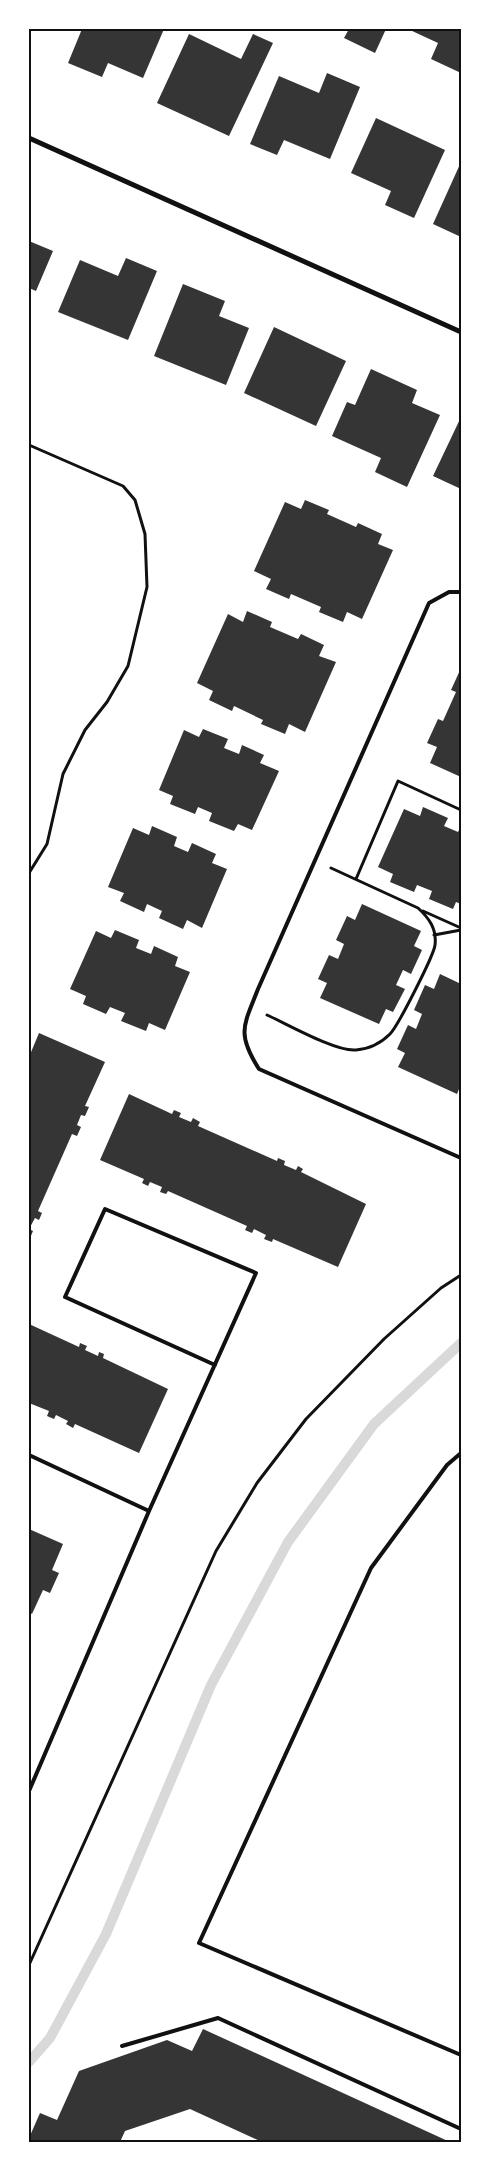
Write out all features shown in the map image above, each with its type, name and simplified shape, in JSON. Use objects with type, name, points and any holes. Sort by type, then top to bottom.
[{"type":"street","points":[[29,138],[461,332]]},
{"type":"lane","points":[[461,592],[449,592],[430,603],[243,1026],[247,1051],[259,1069],[461,1158]]},
{"type":"lane","points":[[29,1791],[149,1511],[215,1365],[256,1273],[105,1209],[65,1298],[215,1365]]},
{"type":"lane","points":[[461,1454],[447,1465],[371,1568],[199,1943],[461,2055]]},
{"type":"lane","points":[[29,1455],[149,1511]]},
{"type":"lane","points":[[122,2046],[218,2018],[461,2129]]},
{"type":"path","points":[[29,445],[123,486],[135,500],[145,534],[147,587],[128,666],[107,702],[85,730],[63,774],[47,844],[29,873]]},
{"type":"path","points":[[356,879],[398,781],[461,810]]},
{"type":"path","points":[[315,860],[461,929]]},
{"type":"path","points":[[251,1008],[339,1048],[355,1050],[375,1046],[391,1034],[408,1004],[435,946],[434,935],[428,917],[418,908]]},
{"type":"path","points":[[434,935],[461,929]]},
{"type":"path","points":[[29,1965],[216,1551],[257,1482],[306,1419],[384,1339],[441,1288],[461,1275]]},
{"type":"building","points":[[82,29],[164,29],[143,78],[108,63],[102,77],[68,63]]},
{"type":"building","points":[[349,29],[386,29],[375,53],[344,38]]},
{"type":"building","points":[[411,29],[461,29],[461,73],[431,59],[438,43]]},
{"type":"building","points":[[189,34],[241,59],[253,34],[273,43],[229,136],[157,103]]},
{"type":"building","points":[[327,73],[360,87],[330,159],[284,140],[277,155],[250,144],[279,76],[319,93]]},
{"type":"building","points":[[376,118],[445,150],[414,218],[385,205],[391,191],[351,173]]},
{"type":"building","points":[[461,162],[461,237],[433,224]]},
{"type":"building","points":[[29,241],[53,251],[36,291],[29,288]]},
{"type":"building","points":[[126,258],[157,271],[128,340],[58,312],[80,260],[118,276]]},
{"type":"building","points":[[183,284],[225,301],[219,316],[249,328],[226,385],[154,356]]},
{"type":"building","points":[[274,327],[346,361],[316,426],[244,393]]},
{"type":"building","points":[[371,369],[417,390],[412,403],[440,415],[407,487],[375,472],[381,458],[332,436],[347,402],[355,405]]},
{"type":"building","points":[[461,417],[461,489],[433,476]]},
{"type":"building","points":[[305,500],[329,510],[327,514],[356,527],[358,523],[382,534],[378,544],[393,550],[362,619],[347,612],[343,622],[319,612],[321,607],[291,594],[289,599],[266,589],[271,579],[254,571],[285,502],[301,509]]},
{"type":"building","points":[[247,611],[272,622],[270,627],[298,639],[301,634],[324,645],[319,656],[336,662],[305,732],[289,724],[285,734],[261,724],[263,720],[234,706],[232,711],[209,700],[213,691],[197,683],[228,614],[243,622]]},
{"type":"building","points":[[461,668],[461,777],[430,763],[437,747],[427,743],[438,719],[443,721],[456,692],[451,690]]},
{"type":"building","points":[[203,729],[228,739],[224,748],[239,754],[242,745],[264,755],[260,763],[279,771],[252,830],[238,824],[234,831],[209,821],[212,813],[198,807],[195,814],[170,804],[173,796],[159,790],[184,730],[199,737]]},
{"type":"building","points":[[423,807],[448,818],[444,826],[458,832],[461,826],[461,904],[456,902],[453,909],[429,899],[432,891],[417,885],[414,892],[390,882],[393,874],[378,867],[404,809],[420,816]]},
{"type":"building","points":[[152,826],[177,837],[174,846],[188,852],[192,843],[216,854],[212,863],[227,869],[202,928],[187,920],[183,929],[159,918],[162,911],[147,904],[144,912],[120,901],[124,893],[108,887],[133,828],[149,835]]},
{"type":"building","points":[[362,904],[421,931],[414,946],[422,950],[411,974],[403,970],[396,985],[405,989],[393,1012],[386,1009],[379,1024],[320,998],[327,983],[318,979],[329,955],[338,959],[344,944],[336,940],[347,916],[355,920]]},
{"type":"building","points":[[115,930],[139,940],[136,948],[151,954],[154,946],[178,957],[175,966],[190,972],[165,1030],[149,1023],[146,1031],[121,1021],[125,1013],[110,1007],[106,1014],[83,1004],[86,996],[70,989],[96,931],[111,938]]},
{"type":"building","points":[[440,974],[461,984],[461,1084],[457,1094],[398,1067],[405,1053],[397,1049],[408,1025],[416,1029],[422,1014],[414,1010],[425,985],[434,989]]},
{"type":"building","points":[[39,1033],[105,1062],[85,1106],[89,1107],[85,1116],[81,1115],[77,1125],[81,1127],[77,1136],[72,1134],[38,1211],[42,1213],[39,1220],[35,1218],[29,1229],[29,1057]]},
{"type":"building","points":[[129,1094],[172,1114],[174,1110],[181,1113],[179,1117],[191,1122],[193,1118],[200,1122],[198,1126],[277,1161],[278,1158],[285,1161],[284,1165],[296,1170],[298,1166],[303,1169],[301,1172],[366,1204],[338,1267],[273,1239],[272,1242],[264,1239],[266,1235],[254,1229],[252,1233],[245,1230],[247,1226],[168,1191],[166,1194],[160,1192],[162,1187],[150,1182],[148,1186],[142,1183],[144,1179],[100,1160]]},
{"type":"building","points":[[29,1229],[33,1231],[30,1238],[29,1237]]},
{"type":"building","points":[[29,1324],[79,1347],[80,1343],[87,1346],[85,1350],[98,1356],[99,1352],[104,1354],[103,1358],[168,1389],[139,1453],[75,1424],[73,1428],[66,1424],[68,1421],[56,1415],[54,1419],[47,1416],[49,1411],[29,1403]]},
{"type":"building","points":[[29,1529],[63,1544],[52,1570],[59,1573],[50,1593],[43,1590],[32,1614],[29,1612]]},
{"type":"building","points":[[203,2029],[450,2142],[262,2142],[190,2109],[125,2131],[120,2142],[29,2142],[40,2113],[57,2120],[79,2071],[167,2040],[192,2051]]},
{"type":"waterway","points":[[29,2062],[50,2038],[106,1934],[211,1685],[288,1542],[374,1424],[461,1343]]}]
